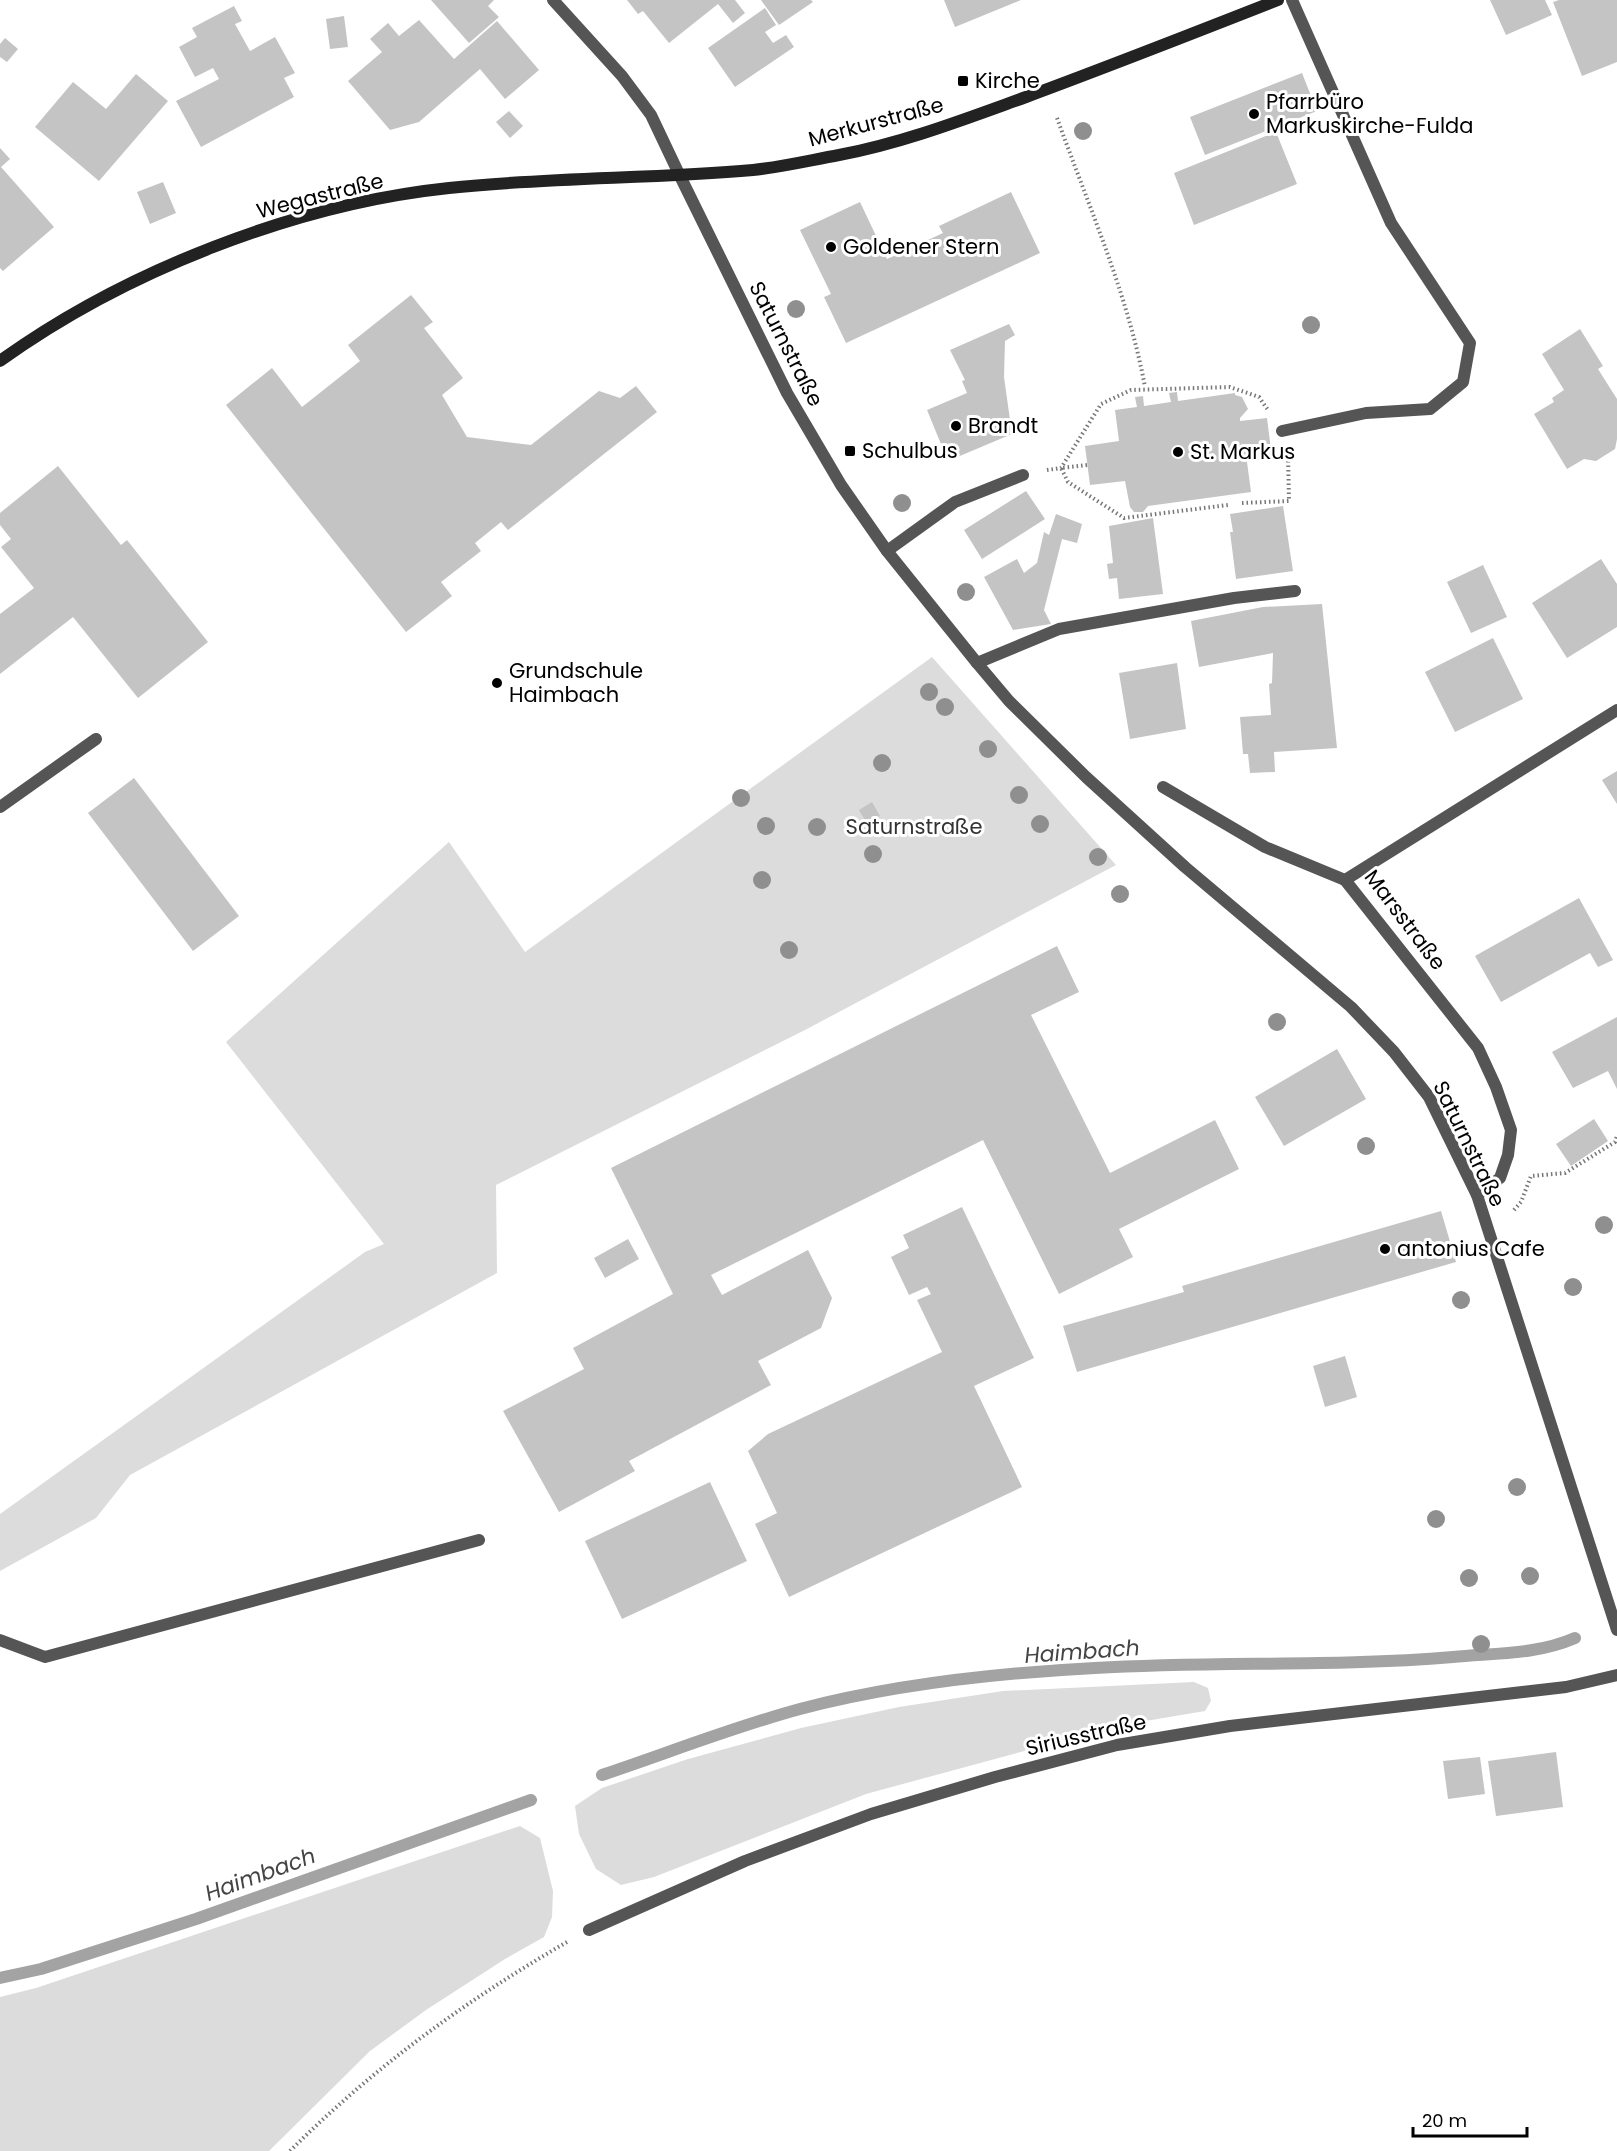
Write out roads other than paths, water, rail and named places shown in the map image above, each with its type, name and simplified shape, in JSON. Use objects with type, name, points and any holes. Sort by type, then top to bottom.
[{"type":"main road","name":"Merkurstraße","points":[[679,174],[772,166],[844,154],[914,135],[1068,81],[1278,0]]},
{"type":"main road","name":"Wegastraße","points":[[0,361],[94,303],[172,265],[237,238],[311,216],[377,200],[448,188],[679,174]]},
{"type":"street","name":"Saturnstraße","points":[[554,0],[622,76],[651,115],[787,393],[841,485],[887,551],[1009,701],[1086,777],[1185,867],[1351,1007],[1394,1052],[1429,1097],[1477,1195],[1617,1630]]},
{"type":"street","points":[[1282,431],[1366,413],[1430,409],[1463,382],[1470,343],[1390,223],[1292,0]]},
{"type":"street","points":[[887,551],[955,502],[1023,475]]},
{"type":"street","points":[[977,663],[1059,628],[1234,598],[1294,591]]},
{"type":"street","name":"Marsstraße","points":[[1477,1195],[1500,1178],[1508,1155],[1511,1130],[1496,1087],[1478,1048],[1345,880],[1617,710]]},
{"type":"street","points":[[0,807],[96,739]]},
{"type":"street","points":[[1163,787],[1265,847],[1345,880]]},
{"type":"street","points":[[0,1640],[45,1657],[479,1540]]},
{"type":"street","name":"Siriusstraße","points":[[589,1930],[745,1861],[871,1815],[994,1777],[1117,1745],[1230,1726],[1566,1687],[1617,1675]]},
{"type":"waterway","name":"Haimbach","points":[[602,1775],[775,1716],[836,1700],[910,1686],[1058,1670],[1408,1660],[1500,1654],[1545,1648],[1575,1638]]},
{"type":"waterway","name":"Haimbach","points":[[0,1978],[41,1969],[196,1919],[531,1800]]},
{"type":"place","name":"Kirche","points":[[963,81]]},
{"type":"place","name":"Pfarrbüro Markuskirche-Fulda","points":[[1254,114]]},
{"type":"place","name":"Goldener Stern","points":[[831,247]]},
{"type":"place","name":"Brandt","points":[[956,426]]},
{"type":"place","name":"Schulbus","points":[[850,451]]},
{"type":"place","name":"St. Markus","points":[[1178,452]]},
{"type":"place","name":"Grundschule Haimbach","points":[[497,683]]},
{"type":"place","name":"antonius Cafe","points":[[1385,1249]]}]
